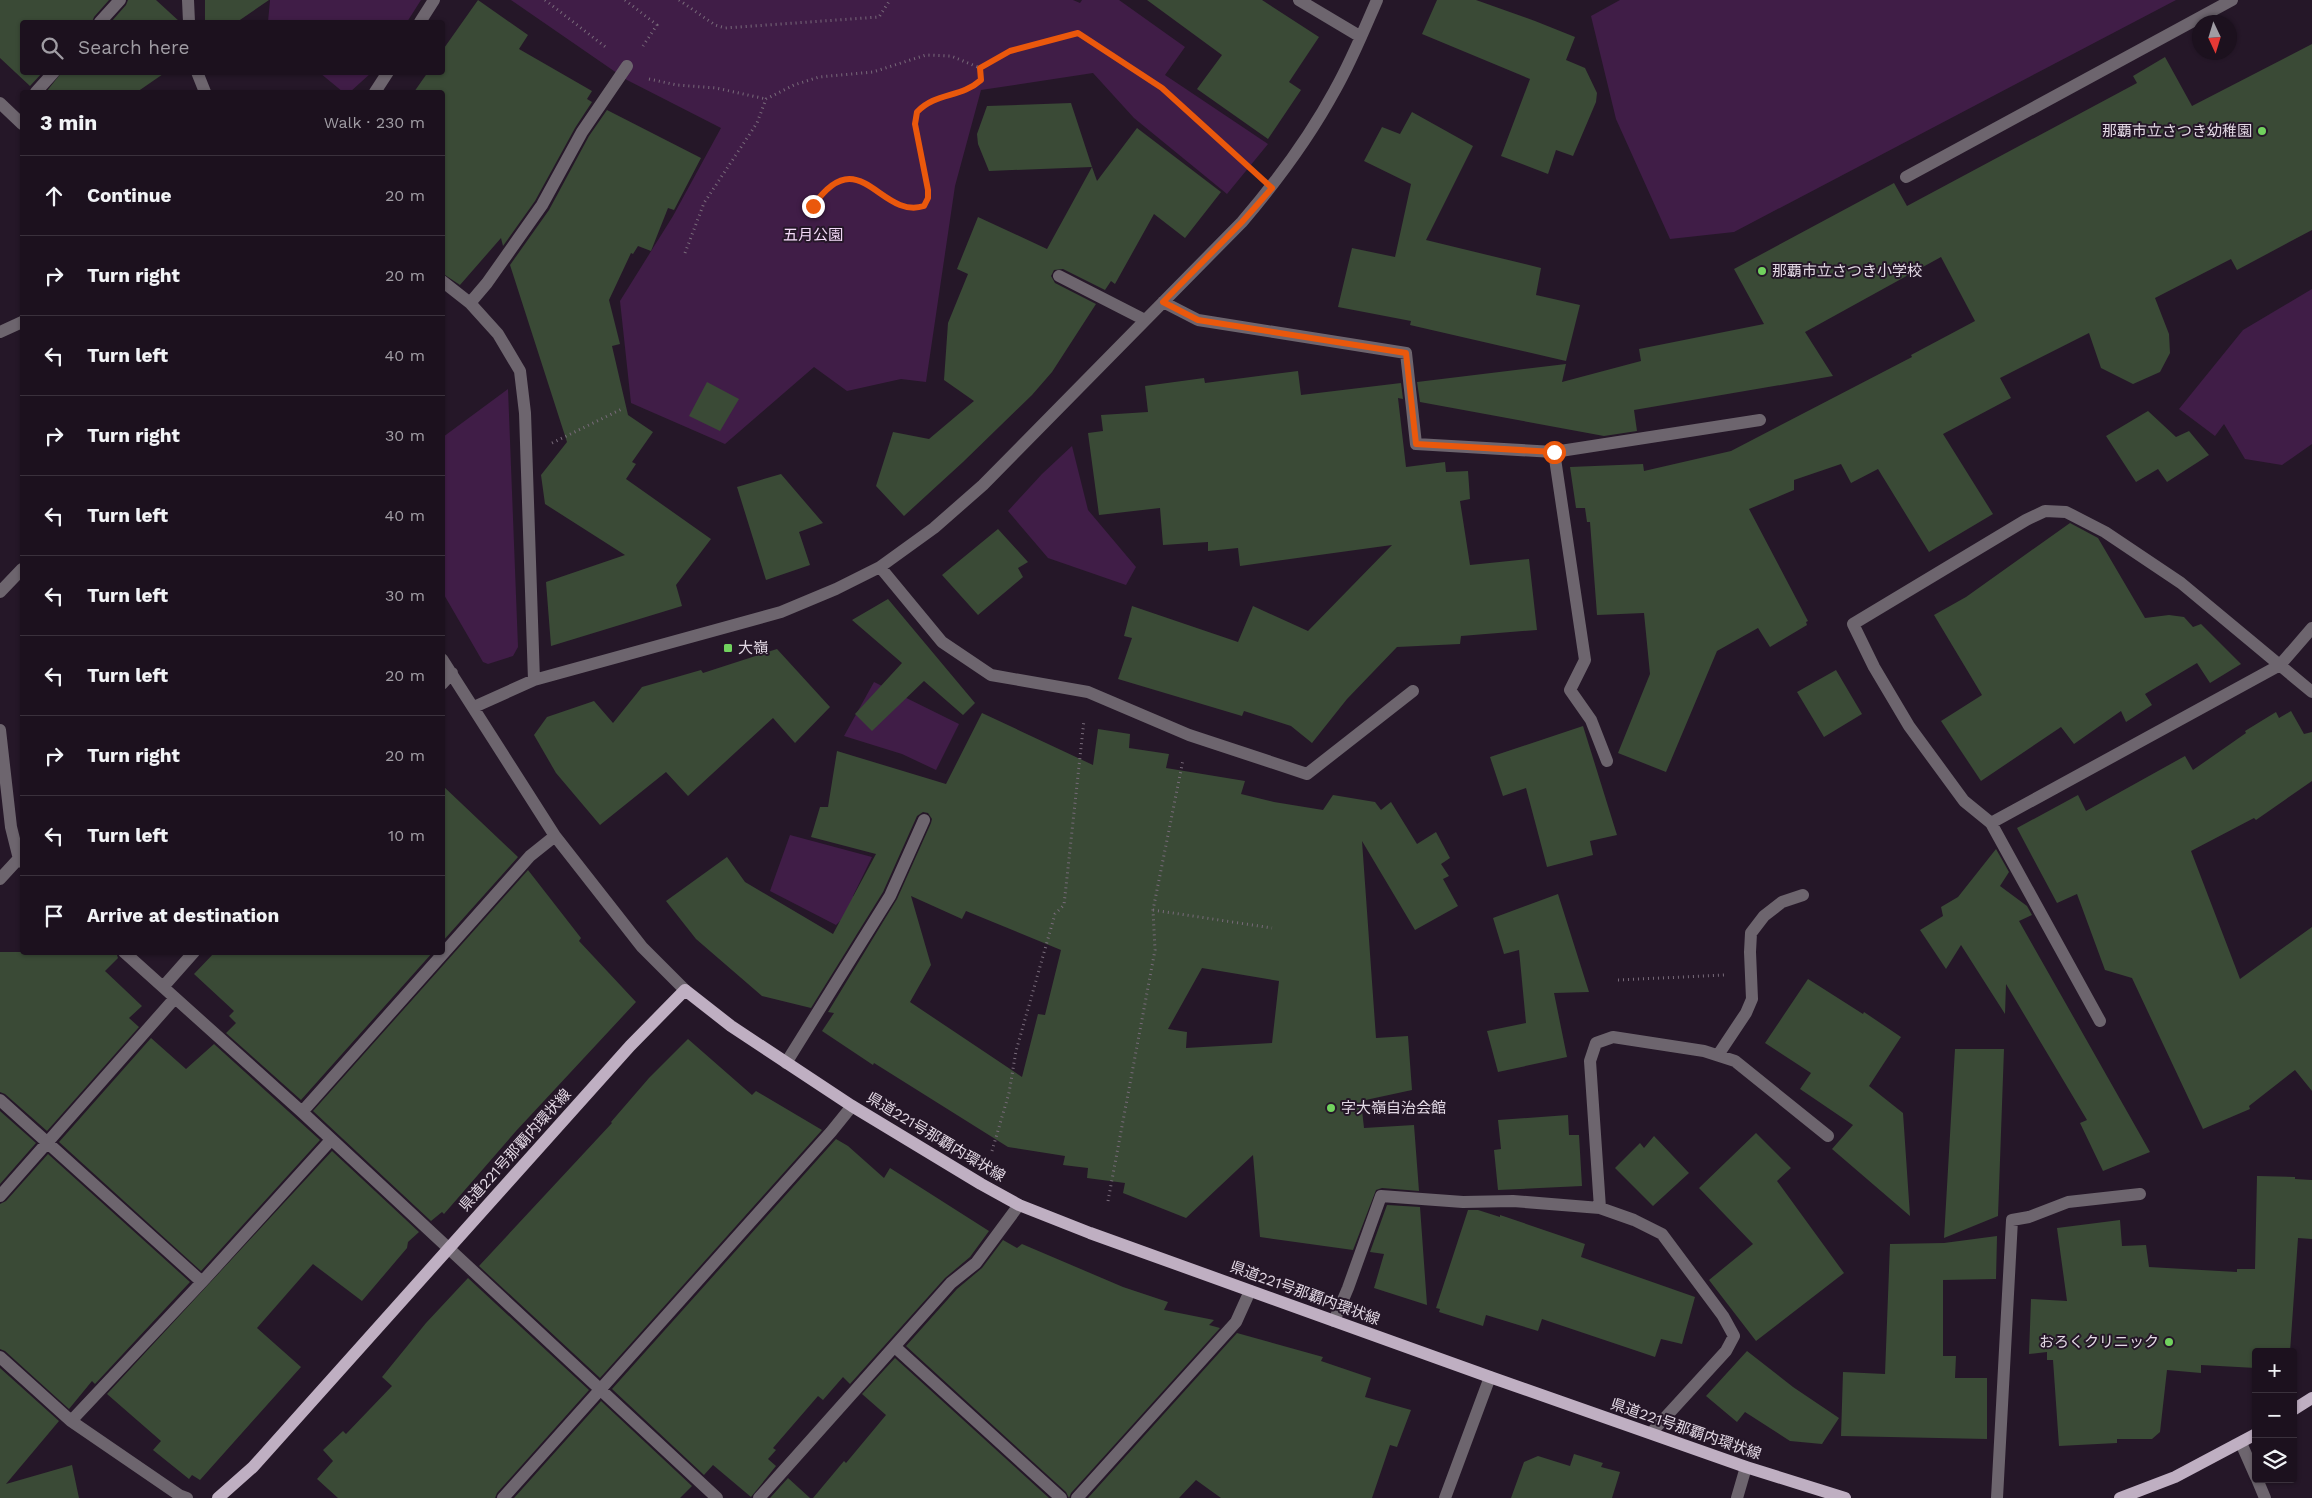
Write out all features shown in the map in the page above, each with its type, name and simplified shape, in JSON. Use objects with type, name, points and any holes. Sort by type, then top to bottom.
[{"type":"main road","name":"県道221号那覇内環状線","points":[[218,1498],[252,1467],[664,1009],[685,990],[708,1009],[852,1106],[1019,1205],[1250,1291],[1490,1377],[1746,1467],[1845,1498]]},
{"type":"main road","points":[[2297,1407],[2312,1398]]},
{"type":"main road","points":[[2120,1498],[2175,1477],[2252,1436]]},
{"type":"street","points":[[102,20],[120,0]]},
{"type":"street","points":[[188,0],[189,20]]},
{"type":"street","points":[[421,20],[434,0]]},
{"type":"street","points":[[1299,0],[1361,37]]},
{"type":"street","points":[[474,706],[534,680],[781,612],[836,589],[880,567],[934,528],[983,485],[1242,222],[1272,188],[1306,138],[1335,90],[1377,0]]},
{"type":"street","points":[[1906,177],[2232,0]]},
{"type":"street","points":[[470,303],[487,283],[542,204],[582,132],[627,66]]},
{"type":"street","points":[[38,90],[51,75]]},
{"type":"street","points":[[198,75],[204,90]]},
{"type":"street","points":[[376,90],[386,75]]},
{"type":"street","points":[[0,103],[20,116]]},
{"type":"street","points":[[1058,276],[1145,320]]},
{"type":"street","points":[[445,283],[470,303],[498,334],[520,371],[525,413],[534,680]]},
{"type":"street","points":[[1163,302],[1198,320],[1406,353],[1416,444],[1554,452],[1760,420]]},
{"type":"street","points":[[0,332],[20,323]]},
{"type":"street","points":[[1554,452],[1585,660],[1570,690],[1591,720],[1606,760]]},
{"type":"street","points":[[2100,1021],[1991,823],[1964,800],[1909,726],[1874,667],[1853,624],[2026,520],[2045,511],[2066,512],[2105,532],[2180,583],[2312,692]]},
{"type":"street","points":[[880,567],[942,642],[991,675],[1088,692],[1189,736],[1307,774],[1413,691]]},
{"type":"street","points":[[0,592],[20,571]]},
{"type":"street","points":[[1991,823],[2280,665],[2312,628]]},
{"type":"street","points":[[445,663],[474,706],[554,836],[642,947],[685,990]]},
{"type":"street","points":[[445,681],[452,673]]},
{"type":"street","points":[[0,730],[11,827],[20,856]]},
{"type":"street","points":[[786,1063],[890,896],[924,820]]},
{"type":"street","points":[[445,951],[530,856],[554,836]]},
{"type":"street","points":[[0,879],[20,860]]},
{"type":"street","points":[[1718,1055],[1746,1013],[1752,999],[1751,933],[1764,916],[1782,902],[1803,895]]},
{"type":"street","points":[[127,955],[302,1112],[330,1141],[717,1498]]},
{"type":"street","points":[[163,987],[191,955]]},
{"type":"street","points":[[302,1112],[442,955]]},
{"type":"street","points":[[0,1196],[175,998]]},
{"type":"street","points":[[1600,1208],[1590,1061],[1596,1043],[1613,1037],[1718,1055],[1735,1061],[1828,1136]]},
{"type":"street","points":[[0,1100],[202,1282]]},
{"type":"street","points":[[503,1498],[832,1132],[852,1106]]},
{"type":"street","points":[[70,1421],[202,1282],[330,1141]]},
{"type":"street","points":[[1998,1498],[2012,1220],[2029,1217],[2068,1202],[2140,1194]]},
{"type":"street","points":[[1334,1321],[1381,1196],[1463,1202],[1513,1201],[1600,1208],[1634,1220],[1662,1234],[1723,1316],[1734,1336],[1726,1351],[1651,1433]]},
{"type":"street","points":[[759,1498],[896,1347],[951,1283],[976,1263],[1019,1205]]},
{"type":"street","points":[[1077,1498],[1236,1322],[1250,1291]]},
{"type":"street","points":[[896,1347],[1061,1498]]},
{"type":"street","points":[[0,1357],[70,1421],[179,1495],[187,1498]]},
{"type":"street","points":[[1445,1498],[1490,1377]]},
{"type":"street","points":[[2241,1443],[2252,1469]]},
{"type":"street","points":[[1737,1498],[1746,1467]]},
{"type":"street","points":[[2258,1483],[2265,1498]]},
{"type":"path","points":[[545,0],[620,58],[627,66],[643,77],[657,82],[716,88],[766,99],[794,85],[819,77],[873,72],[926,55],[951,56],[980,68]]},
{"type":"path","points":[[625,0],[657,25],[647,41]]},
{"type":"path","points":[[679,0],[715,24],[725,28],[879,17],[890,0]]},
{"type":"path","points":[[980,68],[1010,51],[1078,33],[1162,88],[1272,188]]},
{"type":"path","points":[[813,206],[825,189],[833,183],[845,180],[861,181],[906,208],[917,209],[924,206],[928,198],[928,190],[915,124],[917,112],[933,99],[974,87],[981,80],[980,68]]},
{"type":"path","points":[[685,253],[704,203],[757,123],[766,99]]},
{"type":"path","points":[[526,456],[624,408]]},
{"type":"path","points":[[992,1151],[1009,1093],[1016,1051],[1055,914],[1064,905],[1088,692]]},
{"type":"path","points":[[1108,1201],[1155,950],[1153,910],[1164,848],[1189,736]]},
{"type":"path","points":[[1153,910],[1272,928]]},
{"type":"path","points":[[1618,980],[1752,974]]},
{"type":"green space","points":[[270,0],[421,0],[408,20],[268,20]]},
{"type":"green space","name":"五月公園","points":[[511,0],[1073,0],[1080,3],[1082,0],[1119,0],[1185,47],[1165,75],[1268,144],[1227,194],[1134,118],[1093,73],[981,90],[955,186],[926,382],[901,379],[847,391],[814,367],[725,444],[631,403],[620,301],[673,216],[721,128],[627,80]]},
{"type":"green space","points":[[1620,0],[2176,0],[1734,232],[1670,239],[1616,119],[1591,16]]},
{"type":"green space","points":[[322,75],[369,75],[352,90],[341,90]]},
{"type":"green space","points":[[2312,289],[2312,444],[2282,465],[2245,459],[2224,424],[2215,436],[2179,409],[2243,330]]},
{"type":"green space","points":[[508,389],[518,647],[513,656],[488,664],[483,662],[445,596],[445,436]]},
{"type":"green space","points":[[1072,446],[1088,510],[1136,567],[1126,585],[1048,558],[1008,511],[1042,474]]},
{"type":"green space","points":[[874,682],[959,724],[936,770],[902,754],[844,736]]},
{"type":"green space","points":[[790,835],[872,857],[853,896],[866,903],[850,928],[840,921],[836,925],[770,891]]},
{"type":"building","points":[[0,0],[109,0],[93,20],[20,20],[20,75],[40,75],[30,86],[0,58]]},
{"type":"building","points":[[128,0],[156,0],[178,20],[113,20]]},
{"type":"building","points":[[205,0],[269,0],[240,20],[205,20]]},
{"type":"building","points":[[478,0],[528,35],[519,49],[592,91],[587,99],[592,102],[575,128],[535,201],[503,246],[501,238],[460,285],[445,275],[445,90],[415,90],[426,75],[445,75],[445,47]]},
{"type":"building","points":[[1147,0],[1262,0],[1319,37],[1289,82],[1301,90],[1268,139],[1197,89],[1222,55]]},
{"type":"building","points":[[1437,0],[1476,0],[1575,37],[1566,60],[1585,68],[1597,93],[1596,102],[1573,156],[1556,150],[1548,174],[1501,156],[1530,79],[1422,34]]},
{"type":"building","points":[[2312,44],[2312,230],[2237,270],[2231,259],[2155,298],[2169,334],[2170,353],[2160,372],[2133,384],[2101,368],[2089,333],[2000,378],[2011,398],[1943,434],[1993,514],[1929,552],[1878,469],[1851,483],[1841,464],[1794,480],[1794,490],[1749,509],[1808,621],[1806,622],[1807,625],[1770,647],[1758,628],[1717,651],[1666,772],[1618,753],[1650,674],[1644,613],[1597,615],[1590,522],[1587,522],[1585,508],[1576,508],[1570,467],[1643,464],[1644,471],[1731,451],[1912,357],[1911,355],[1975,321],[1941,257],[1805,332],[1833,376],[1634,410],[1637,431],[1604,436],[1420,402],[1417,382],[1566,364],[1562,382],[1641,361],[1639,349],[1764,324],[1734,269],[1894,183],[1907,206],[2137,83],[2133,76],[2165,57],[2192,106]]},
{"type":"building","points":[[60,75],[162,75],[140,90],[48,90]]},
{"type":"building","points":[[1071,103],[1092,167],[989,171],[978,144],[977,134],[987,106]]},
{"type":"building","points":[[607,110],[701,158],[674,210],[668,208],[651,251],[638,246],[633,254],[631,253],[609,300],[620,344],[612,346],[628,415],[653,432],[632,462],[636,464],[626,479],[711,539],[676,585],[682,606],[551,646],[546,582],[625,555],[545,504],[541,475],[567,442],[510,265],[549,210],[589,136]]},
{"type":"building","points":[[1412,112],[1473,146],[1426,240],[1541,268],[1536,295],[1580,305],[1566,361],[1410,325],[1411,321],[1338,307],[1352,248],[1395,257],[1411,184],[1364,161],[1382,127],[1400,134]]},
{"type":"building","points":[[1137,128],[1221,192],[1185,238],[1154,214],[1115,284],[1111,281],[1105,290],[1063,269],[1054,270],[1051,276],[1055,283],[1096,304],[1052,372],[1032,395],[904,516],[876,486],[893,432],[929,439],[974,401],[944,380],[948,323],[968,274],[957,269],[978,217],[1047,249],[1092,167],[1097,181]]},
{"type":"building","points":[[1298,371],[1301,395],[1401,383],[1403,399],[1398,398],[1406,467],[1445,462],[1446,472],[1468,471],[1470,499],[1460,501],[1470,565],[1529,559],[1537,630],[1461,636],[1460,644],[1397,647],[1347,699],[1312,743],[1291,726],[1244,711],[1242,716],[1118,679],[1132,638],[1124,636],[1132,606],[1238,642],[1253,606],[1308,631],[1392,545],[1240,566],[1238,548],[1208,551],[1208,542],[1163,545],[1160,508],[1099,515],[1088,433],[1103,431],[1101,415],[1148,412],[1145,386],[1204,378],[1205,383]]},
{"type":"building","points":[[707,382],[739,399],[720,431],[689,416]]},
{"type":"building","points":[[2148,411],[2176,437],[2189,431],[2209,455],[2167,482],[2158,469],[2136,482],[2106,436]]},
{"type":"building","points":[[781,474],[823,523],[799,532],[810,565],[766,580],[737,487]]},
{"type":"building","points":[[2070,523],[2098,538],[2145,618],[2169,615],[2184,617],[2193,627],[2201,624],[2241,664],[2210,683],[2197,663],[2145,694],[2152,705],[2126,722],[2121,711],[2074,744],[2061,727],[1981,781],[1941,721],[1982,695],[1934,615],[1966,597]]},
{"type":"building","points":[[998,529],[1028,562],[1018,568],[1023,577],[978,615],[942,575]]},
{"type":"building","points":[[888,599],[975,703],[963,715],[924,681],[872,731],[855,714],[902,663],[852,620]]},
{"type":"building","points":[[777,649],[830,707],[795,743],[773,718],[688,796],[666,772],[600,825],[556,773],[534,735],[547,717],[594,701],[613,723],[642,687],[701,670],[703,673]]},
{"type":"building","points":[[1836,670],[1862,714],[1824,737],[1797,692]]},
{"type":"building","points":[[2291,711],[2304,734],[2312,732],[2312,781],[2256,820],[2254,818],[2191,851],[2240,979],[2312,927],[2312,1091],[2295,1070],[2249,1106],[2250,1109],[2203,1129],[2132,978],[2105,970],[2077,894],[2057,903],[2017,828],[2078,795],[2086,811],[2185,756],[2193,770],[2246,733],[2245,731],[2276,712],[2279,718]]},
{"type":"building","points":[[982,713],[1093,765],[1098,729],[1130,734],[1129,748],[1169,754],[1166,768],[1245,781],[1241,794],[1274,802],[1323,810],[1333,795],[1375,802],[1381,810],[1391,802],[1417,844],[1436,832],[1450,858],[1441,864],[1449,876],[1443,879],[1458,906],[1415,930],[1362,841],[1376,1038],[1408,1036],[1412,1090],[1361,1101],[1364,1128],[1414,1125],[1419,1191],[1382,1188],[1376,1190],[1353,1250],[1260,1237],[1253,1155],[1186,1218],[1123,1193],[1125,1183],[1087,1178],[1088,1168],[1063,1165],[1065,1156],[1008,1147],[874,1063],[873,1065],[822,1031],[834,1013],[828,1012],[897,899],[931,823],[932,819],[928,813],[923,812],[917,816],[883,892],[811,1008],[762,996],[696,939],[666,901],[727,857],[745,882],[833,934],[876,854],[811,837],[820,807],[828,807],[837,751],[946,784]],"holes":[[[911,896],[962,919],[966,911],[1061,950],[1045,1015],[1038,1014],[1022,1077],[910,1002],[931,965]],[[1202,968],[1279,981],[1272,1043],[1186,1048],[1187,1032],[1168,1029]]]},
{"type":"building","points":[[1583,726],[1617,835],[1590,841],[1593,855],[1547,867],[1526,788],[1503,796],[1490,757]]},
{"type":"building","points":[[445,788],[518,857],[445,939]]},
{"type":"building","points":[[1996,849],[2009,872],[2000,886],[2027,906],[2032,915],[2019,921],[2150,1152],[2103,1171],[2080,1123],[2087,1120],[2006,984],[2005,1014],[1961,945],[1946,969],[1920,930],[1943,916],[1941,907],[1958,897]]},
{"type":"building","points":[[528,870],[581,938],[579,941],[636,1002],[516,1131],[444,1214],[442,1212],[431,1221],[313,1111]]},
{"type":"building","points":[[1558,894],[1589,992],[1554,993],[1567,1057],[1498,1072],[1487,1031],[1526,1023],[1519,950],[1504,954],[1493,918]]},
{"type":"building","points":[[0,952],[20,952],[20,955],[117,955],[118,958],[105,971],[142,1006],[129,1018],[139,1027],[47,1131],[5,1094],[0,1092]]},
{"type":"building","points":[[212,955],[430,955],[301,1100],[226,1033],[236,1023],[229,1016],[234,1011],[194,974]]},
{"type":"building","points":[[1808,979],[1863,1014],[1864,1012],[1901,1037],[1869,1086],[1903,1113],[1910,1216],[1832,1149],[1853,1125],[1800,1089],[1811,1073],[1765,1043]]},
{"type":"building","points":[[151,1038],[186,1069],[214,1044],[320,1140],[201,1271],[59,1142]]},
{"type":"building","points":[[688,1039],[752,1095],[756,1091],[822,1130],[600,1378],[479,1266],[612,1123],[649,1078]]},
{"type":"building","points":[[1955,1049],[2004,1049],[1998,1216],[1944,1238]]},
{"type":"building","points":[[0,1111],[36,1143],[0,1184]]},
{"type":"building","points":[[1568,1115],[1569,1135],[1579,1135],[1582,1186],[1498,1190],[1494,1150],[1501,1149],[1498,1120]]},
{"type":"building","points":[[1756,1133],[1791,1168],[1777,1181],[1844,1273],[1756,1341],[1709,1280],[1753,1244],[1699,1188]]},
{"type":"building","points":[[1654,1136],[1689,1173],[1653,1206],[1615,1168],[1640,1143],[1644,1148]]},
{"type":"building","points":[[836,1139],[848,1146],[884,1178],[890,1168],[989,1231],[970,1257],[945,1278],[850,1384],[843,1377],[823,1400],[818,1396],[773,1448],[776,1450],[768,1459],[776,1466],[751,1497],[713,1465],[704,1475],[612,1389]]},
{"type":"building","points":[[332,1151],[419,1232],[408,1242],[407,1248],[362,1301],[313,1264],[257,1328],[301,1367],[200,1480],[192,1475],[189,1479],[153,1450],[161,1441],[107,1394]]},
{"type":"building","points":[[48,1154],[190,1282],[95,1384],[92,1381],[69,1409],[5,1351],[0,1349],[0,1204],[6,1201]]},
{"type":"building","points":[[2257,1176],[2295,1177],[2295,1179],[2312,1180],[2312,1239],[2298,1238],[2290,1348],[2252,1348],[2252,1368],[2201,1365],[2201,1373],[2167,1370],[2160,1432],[2152,1439],[2117,1439],[2117,1443],[2059,1446],[2053,1360],[2047,1360],[2047,1352],[2029,1354],[2031,1299],[2067,1301],[2057,1228],[2120,1220],[2122,1246],[2146,1245],[2149,1267],[2237,1272],[2237,1269],[2255,1269]]},
{"type":"building","points":[[1387,1205],[1420,1207],[1427,1305],[1374,1288],[1384,1254],[1370,1252]]},
{"type":"building","points":[[1468,1210],[1478,1210],[1500,1217],[1500,1215],[1585,1244],[1581,1257],[1695,1297],[1682,1344],[1661,1339],[1655,1357],[1542,1319],[1538,1331],[1486,1315],[1483,1326],[1439,1312],[1440,1309],[1436,1308]]},
{"type":"building","points":[[1997,1236],[1996,1279],[1943,1280],[1943,1356],[1956,1356],[1955,1378],[1987,1378],[1987,1439],[1841,1436],[1843,1372],[1885,1374],[1890,1244],[1944,1243]]},
{"type":"building","points":[[1003,1240],[1017,1248],[1022,1244],[1123,1287],[1168,1302],[1164,1310],[1214,1320],[1209,1325],[1220,1328],[1071,1493],[1069,1498],[1066,1492],[906,1346],[957,1289],[982,1268]]},
{"type":"building","points":[[468,1278],[589,1390],[497,1493],[495,1498],[338,1498],[317,1479],[333,1461],[323,1450],[343,1431],[346,1434],[392,1386],[382,1377],[426,1323]]},
{"type":"building","points":[[1237,1333],[1323,1357],[1321,1361],[1371,1378],[1365,1397],[1411,1410],[1397,1447],[1390,1445],[1372,1498],[1221,1498],[1196,1480],[1179,1498],[1088,1498]]},
{"type":"building","points":[[1747,1351],[1793,1387],[1839,1418],[1822,1444],[1790,1441],[1745,1412],[1737,1422],[1706,1396]]},
{"type":"building","points":[[895,1358],[1049,1498],[813,1498],[844,1461],[846,1463],[886,1415],[862,1394]]},
{"type":"building","points":[[0,1368],[59,1421],[6,1484],[72,1465],[79,1498],[0,1498]]},
{"type":"building","points":[[601,1401],[692,1486],[680,1498],[514,1498]]},
{"type":"building","points":[[1574,1454],[1603,1463],[1601,1467],[1620,1472],[1612,1498],[1511,1498],[1524,1462],[1538,1456],[1570,1466]]},
{"type":"building","points":[[788,1478],[810,1498],[770,1498]]},
{"type":"place","name":"那覇市立さつき幼稚園","points":[[2262,131]]},
{"type":"place","name":"那覇市立さつき小学校","points":[[1762,271]]},
{"type":"place","name":"大嶺","points":[[728,648]]},
{"type":"place","name":"字大嶺自治会館","points":[[1331,1108]]},
{"type":"place","name":"おろくクリニック","points":[[2169,1342]]},
{"type":"route","points":[[813,206],[825,189],[833,183],[854,180],[861,181],[906,208],[917,209],[924,206],[928,198],[928,190],[915,124],[917,112],[933,99],[974,87],[981,80],[980,68],[1010,51],[1078,33],[1162,88],[1272,188],[1242,222],[1163,302],[1198,320],[1406,353],[1416,444],[1554,452]]}]
